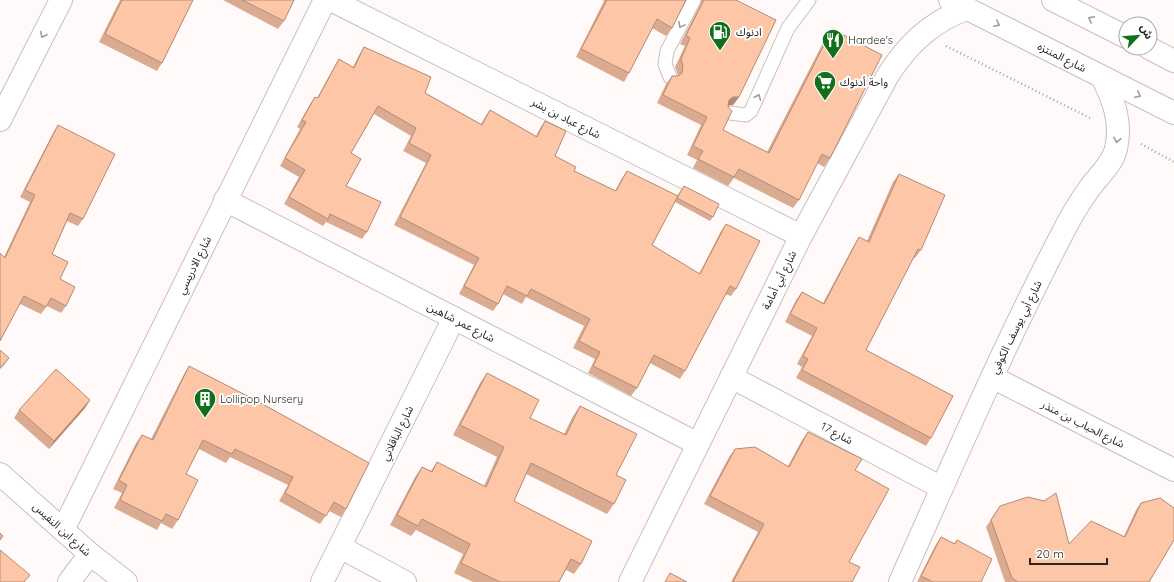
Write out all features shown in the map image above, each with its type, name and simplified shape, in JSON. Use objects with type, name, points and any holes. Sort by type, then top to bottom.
[{"type":"street","points":[[0,120],[60,0]]},
{"type":"street","name":"شارع الادريسي","points":[[63,530],[325,0]]},
{"type":"street","name":"شارع عباد بن بشر","points":[[331,0],[801,236]]},
{"type":"street","points":[[1053,0],[1118,33]]},
{"type":"street","name":"شارع أبي أمامة","points":[[630,582],[801,236],[888,75],[900,57],[923,34],[949,16],[959,5]]},
{"type":"street","name":"شارع المنتزه","points":[[959,5],[1174,113]]},
{"type":"street","points":[[1158,53],[1174,61]]},
{"type":"street","name":"شارع أبي يوسف الكوفي","points":[[900,582],[992,377],[1061,236],[1089,188],[1107,166],[1115,151],[1119,133],[1118,114],[1112,97],[1102,77]]},
{"type":"street","name":"شارع عمر شاهين","points":[[225,200],[698,444]]},
{"type":"street","name":"شارع الباقلاني","points":[[322,582],[454,318]]},
{"type":"street","name":"شارع 17","points":[[731,377],[942,488]]},
{"type":"street","name":"شارع الحباب بن منذر","points":[[992,377],[1174,470]]},
{"type":"street","name":"شارع ابن النفيس","points":[[0,474],[90,554],[126,582]]},
{"type":"street","points":[[340,547],[405,582]]},
{"type":"street","points":[[69,582],[90,554]]},
{"type":"lane","points":[[670,77],[665,64],[667,51],[694,0]]},
{"type":"lane","points":[[792,0],[808,0]]},
{"type":"lane","points":[[730,113],[746,115],[751,111],[788,28],[808,0]]},
{"type":"path","points":[[923,34],[1174,162]]},
{"type":"building","points":[[122,0],[193,0],[162,63],[105,34]]},
{"type":"building","points":[[242,0],[294,0],[284,21]]},
{"type":"building","points":[[607,0],[686,0],[672,28],[657,19],[629,73],[581,49]]},
{"type":"building","points":[[704,0],[736,0],[776,20],[739,97],[733,97],[729,100],[728,107],[732,111],[723,130],[769,153],[832,29],[882,55],[830,158],[822,154],[799,200],[739,169],[734,177],[698,159],[703,151],[693,146],[707,117],[663,95],[672,76],[678,76],[682,73],[683,66],[681,59],[690,38],[686,35]]},
{"type":"building","points":[[364,47],[431,77],[425,93],[482,125],[490,110],[537,137],[545,121],[566,131],[555,156],[576,167],[574,171],[616,191],[627,171],[678,196],[652,245],[700,274],[726,224],[760,241],[736,289],[730,286],[685,371],[654,355],[637,388],[593,366],[600,352],[579,341],[590,319],[531,289],[527,296],[507,286],[498,304],[464,286],[479,258],[400,217],[431,155],[409,143],[416,128],[378,106],[351,153],[361,159],[346,186],[381,202],[367,232],[330,214],[328,219],[289,197],[305,170],[285,158],[306,122],[302,120],[315,97],[318,98],[339,59],[354,68]]},
{"type":"building","points":[[58,125],[115,154],[83,219],[70,213],[52,254],[68,262],[60,279],[75,287],[66,306],[51,298],[46,307],[24,296],[0,341],[0,253],[5,258],[35,195],[25,190]]},
{"type":"building","points":[[899,174],[945,195],[921,250],[918,249],[866,350],[953,396],[931,438],[802,370],[808,359],[803,356],[817,328],[790,314],[802,292],[824,304],[859,237],[869,242]]},
{"type":"building","points":[[684,186],[719,204],[713,217],[677,198]]},
{"type":"building","points":[[0,350],[9,358],[0,368]]},
{"type":"building","points":[[189,366],[259,402],[369,463],[346,509],[334,502],[326,516],[285,493],[293,477],[235,449],[232,454],[203,440],[186,474],[198,480],[178,520],[166,514],[162,521],[120,500],[127,485],[119,480],[142,435],[153,440]]},
{"type":"building","points":[[56,369],[90,400],[54,441],[19,410]]},
{"type":"building","points":[[487,373],[539,400],[530,418],[566,435],[580,406],[637,434],[616,475],[626,480],[614,504],[531,463],[514,501],[592,541],[581,564],[571,559],[559,582],[500,582],[461,563],[470,544],[422,519],[418,526],[397,515],[422,467],[432,472],[437,462],[486,487],[504,447],[460,425]]},
{"type":"building","points":[[808,432],[862,459],[855,470],[889,489],[849,562],[860,567],[852,582],[733,582],[764,524],[710,496],[735,449],[755,447],[789,467]]},
{"type":"building","points":[[1056,493],[1069,544],[1091,521],[1125,537],[1141,503],[1160,498],[1174,508],[1174,540],[1149,582],[1018,582],[1012,578],[991,520],[1000,506],[1028,497],[1044,501]]},
{"type":"building","points":[[0,533],[3,536],[0,540]]},
{"type":"building","points":[[941,537],[955,544],[957,540],[992,559],[981,582],[933,582],[921,576]]},
{"type":"building","points":[[0,550],[30,575],[24,582],[0,582]]},
{"type":"building","points":[[670,573],[687,582],[665,582]]},
{"type":"place","name":"ادنوك","points":[[720,52]]},
{"type":"place","name":"Hardee's","points":[[833,60]]},
{"type":"place","name":"واحة أدنوك","points":[[825,102]]},
{"type":"place","name":"Lollipop Nursery","points":[[205,418]]}]
